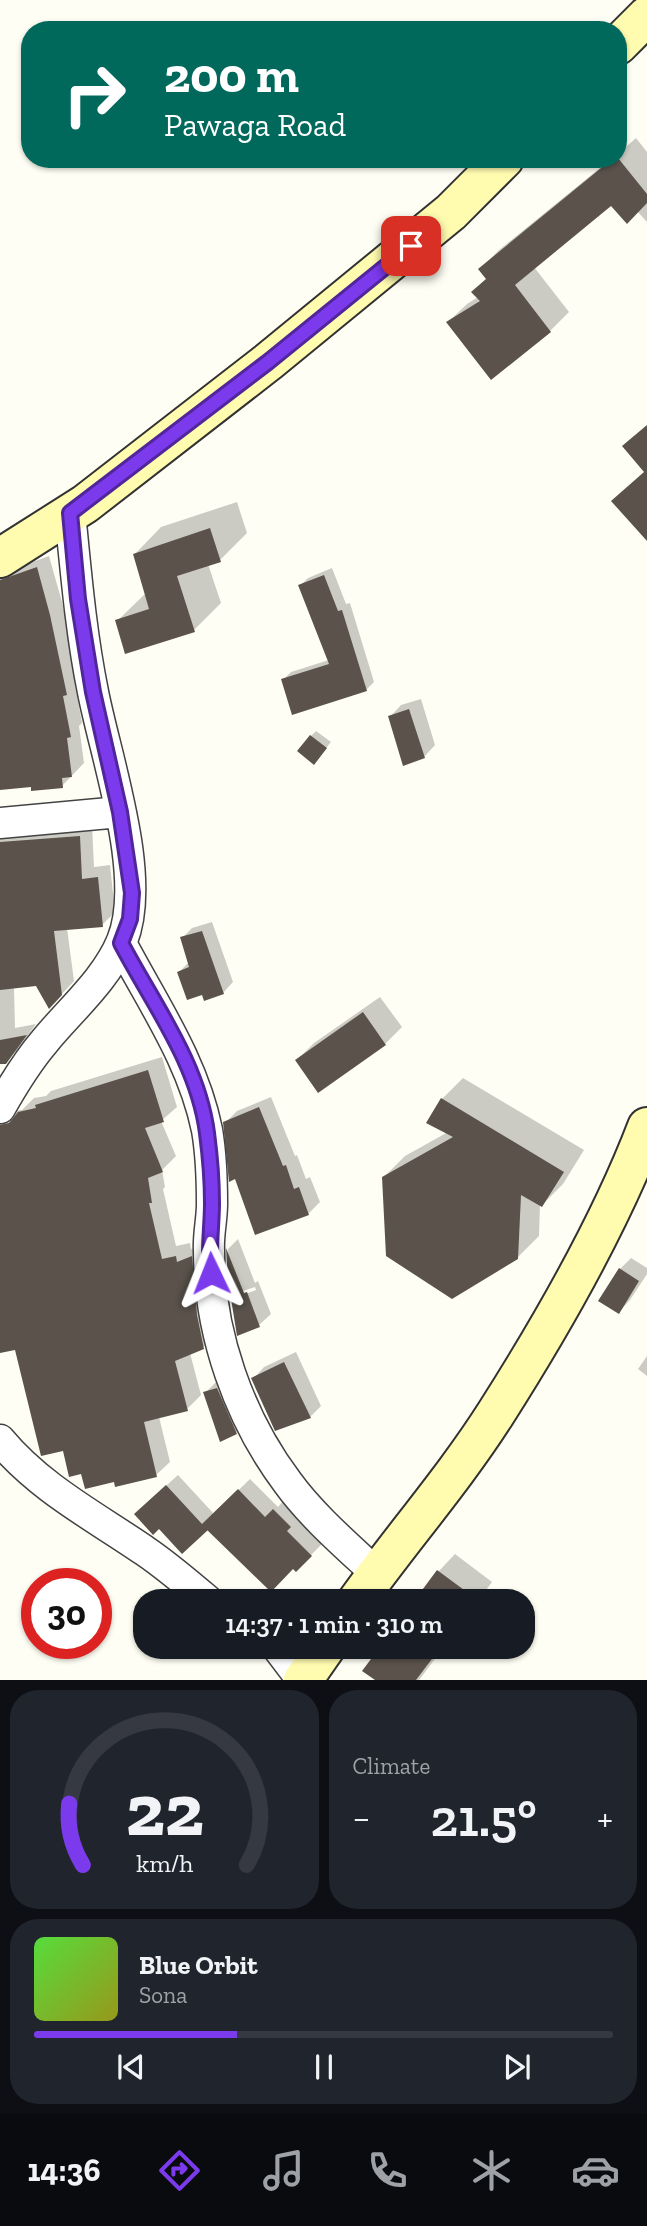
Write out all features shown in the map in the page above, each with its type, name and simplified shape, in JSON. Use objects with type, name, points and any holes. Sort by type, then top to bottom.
[{"type":"main road","points":[[627,36],[647,16]]},
{"type":"main road","points":[[0,558],[70,513],[279,354],[452,212],[495,168]]},
{"type":"main road","points":[[367,1588],[495,1415],[575,1279],[647,1127]]},
{"type":"main road","points":[[302,1680],[317,1659]]},
{"type":"street","points":[[0,1108],[42,1044],[108,966],[130,919],[132,893],[120,812],[93,692],[78,599],[70,513]]},
{"type":"street","points":[[0,823],[120,812]]},
{"type":"street","points":[[121,943],[164,1018],[193,1077],[207,1132],[212,1203],[209,1252],[215,1316],[230,1374],[258,1437],[289,1485],[367,1588]]},
{"type":"street","points":[[0,1440],[33,1474],[57,1493],[147,1552],[195,1589]]},
{"type":"street","points":[[286,1659],[302,1680]]},
{"type":"building","points":[[601,168],[626,168],[647,194],[647,203],[627,224],[611,206],[515,285],[551,332],[491,380],[446,322],[480,301],[471,292],[486,279],[478,269]]},
{"type":"building","points":[[647,425],[647,541],[611,501],[644,472],[622,446]]},
{"type":"building","points":[[210,528],[221,562],[177,576],[195,632],[125,654],[115,620],[149,609],[133,554]]},
{"type":"building","points":[[37,567],[67,695],[63,696],[71,737],[67,738],[72,777],[62,778],[63,788],[0,790],[0,580]]},
{"type":"building","points":[[324,575],[338,611],[342,610],[367,691],[292,715],[281,679],[329,664],[298,585]]},
{"type":"building","points":[[409,709],[425,758],[403,766],[388,716]]},
{"type":"building","points":[[310,735],[327,748],[314,765],[297,751]]},
{"type":"building","points":[[80,836],[82,879],[98,877],[103,927],[54,931],[62,995],[49,1009],[36,986],[0,990],[0,842]]},
{"type":"building","points":[[202,931],[224,994],[204,1001],[202,995],[187,1000],[177,972],[189,967],[180,937]]},
{"type":"building","points":[[363,1012],[386,1045],[318,1093],[295,1060]]},
{"type":"building","points":[[27,1035],[6,1064],[0,1064],[0,1040]]},
{"type":"building","points":[[148,1070],[164,1122],[145,1128],[163,1172],[148,1178],[152,1203],[149,1203],[162,1259],[176,1256],[177,1262],[192,1256],[197,1315],[204,1349],[175,1361],[188,1411],[144,1422],[157,1477],[115,1487],[114,1482],[85,1489],[81,1474],[69,1477],[63,1451],[41,1456],[15,1350],[0,1353],[0,1125],[9,1123],[18,1112],[36,1108],[35,1105]]},
{"type":"building","points":[[441,1098],[564,1172],[542,1207],[521,1195],[518,1259],[452,1299],[386,1256],[382,1177],[453,1137],[426,1123]]},
{"type":"building","points":[[259,1107],[283,1166],[286,1165],[294,1189],[299,1187],[309,1215],[255,1235],[235,1179],[229,1182],[223,1122]]},
{"type":"building","points":[[226,1248],[260,1327],[237,1336],[228,1280]]},
{"type":"building","points":[[619,1268],[639,1281],[619,1314],[598,1301]]},
{"type":"building","points":[[284,1362],[311,1418],[275,1431],[251,1378]]},
{"type":"building","points":[[217,1388],[237,1434],[220,1442],[203,1392]]},
{"type":"building","points":[[166,1485],[202,1524],[238,1489],[265,1517],[273,1509],[291,1527],[287,1531],[312,1556],[296,1572],[293,1569],[274,1589],[268,1589],[208,1530],[182,1554],[159,1529],[153,1535],[134,1514]]},
{"type":"building","points":[[437,1570],[463,1589],[423,1589]]},
{"type":"building","points":[[371,1659],[432,1659],[416,1680],[375,1680],[362,1671]]},
{"type":"route","points":[[211,1273],[209,1252],[212,1203],[207,1132],[193,1077],[164,1018],[121,943],[130,919],[132,893],[115,785],[93,692],[78,599],[70,513],[268,362],[411,246]]}]
